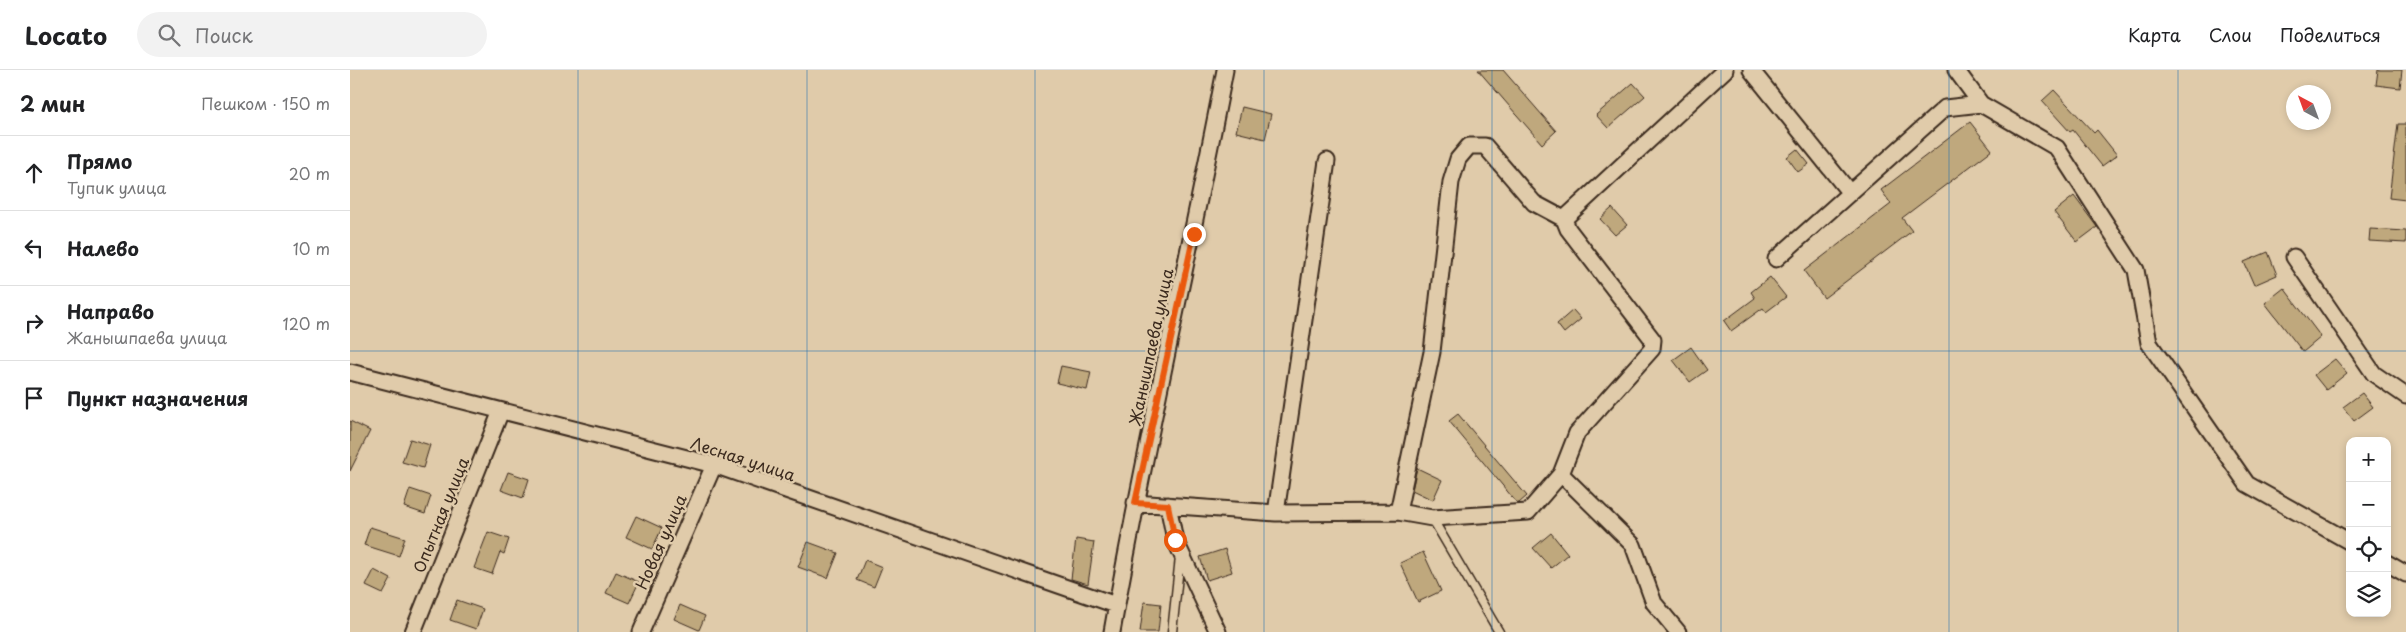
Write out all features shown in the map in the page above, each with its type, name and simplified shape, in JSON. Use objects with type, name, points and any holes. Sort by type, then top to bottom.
[{"type":"street","name":"Жанышпаева улица","points":[[1112,632],[1135,503],[1194,234],[1225,70]]},
{"type":"street","points":[[1564,218],[1725,70]]},
{"type":"street","points":[[1751,70],[1850,193]]},
{"type":"street","points":[[1956,70],[1981,104],[2058,148],[2136,270],[2149,343],[2247,484],[2346,540]]},
{"type":"street","points":[[1776,260],[1945,108],[1981,104]]},
{"type":"street","points":[[1135,503],[1276,513],[1398,512],[1432,518],[1528,512],[1561,474],[1577,433],[1652,349],[1653,340],[1568,230],[1564,218],[1534,203],[1486,146],[1469,146],[1458,159],[1451,182],[1432,352],[1398,512]]},
{"type":"street","points":[[1276,513],[1327,161]]},
{"type":"street","points":[[2294,257],[2374,374],[2406,396]]},
{"type":"street","name":"Лесная улица","points":[[350,372],[714,465],[1116,605]]},
{"type":"street","name":"Опытная улица","points":[[413,632],[501,411]]},
{"type":"street","name":"Новая улица","points":[[641,632],[714,465]]},
{"type":"street","points":[[1561,474],[1633,545],[1654,603],[1678,632]]},
{"type":"street","points":[[1168,505],[1175,540],[1218,632]]},
{"type":"street","points":[[2391,565],[2406,574]]},
{"type":"lane","points":[[1432,518],[1499,632]]},
{"type":"lane","points":[[1172,632],[1180,552]]},
{"type":"building","points":[[1478,70],[1503,70],[1556,131],[1542,144]]},
{"type":"building","points":[[2378,70],[2402,70],[2400,88],[2376,85]]},
{"type":"building","points":[[1633,83],[1645,96],[1608,128],[1596,115]]},
{"type":"building","points":[[2054,90],[2094,133],[2097,130],[2117,155],[2102,166],[2073,130],[2070,132],[2042,101]]},
{"type":"building","points":[[1242,107],[1271,114],[1265,139],[1236,132]]},
{"type":"building","points":[[1970,122],[1992,150],[1902,218],[1912,231],[1824,298],[1804,271],[1891,204],[1881,190]]},
{"type":"building","points":[[2398,124],[2406,124],[2406,200],[2389,198]]},
{"type":"building","points":[[1797,149],[1809,164],[1798,172],[1787,157]]},
{"type":"building","points":[[2074,196],[2097,227],[2077,242],[2054,212]]},
{"type":"building","points":[[1612,208],[1627,225],[1615,235],[1600,219]]},
{"type":"building","points":[[2370,229],[2406,231],[2406,243],[2369,241]]},
{"type":"building","points":[[2268,252],[2277,275],[2254,285],[2244,262]]},
{"type":"building","points":[[1770,277],[1786,297],[1766,312],[1763,308],[1731,331],[1724,321],[1755,298],[1751,292]]},
{"type":"building","points":[[2284,288],[2321,337],[2303,352],[2265,303]]},
{"type":"building","points":[[1573,310],[1581,319],[1564,333],[1557,324]]},
{"type":"building","points":[[1691,347],[1707,370],[1690,382],[1673,360]]},
{"type":"building","points":[[2335,359],[2347,373],[2326,390],[2314,375]]},
{"type":"building","points":[[1061,366],[1091,372],[1087,390],[1057,383]]},
{"type":"building","points":[[2362,393],[2373,407],[2354,421],[2343,407]]},
{"type":"building","points":[[1458,414],[1527,496],[1519,503],[1517,503],[1449,421]]},
{"type":"building","points":[[350,421],[370,431],[350,471]]},
{"type":"building","points":[[410,439],[430,445],[423,468],[402,462]]},
{"type":"building","points":[[1417,468],[1442,480],[1433,500],[1412,490]]},
{"type":"building","points":[[508,472],[529,479],[523,498],[501,490]]},
{"type":"building","points":[[410,489],[431,496],[425,514],[404,507]]},
{"type":"building","points":[[636,516],[662,528],[652,549],[626,537]]},
{"type":"building","points":[[370,527],[405,538],[399,556],[364,545]]},
{"type":"building","points":[[488,532],[509,539],[504,554],[500,552],[492,574],[474,568]]},
{"type":"building","points":[[1551,533],[1568,554],[1551,568],[1533,548]]},
{"type":"building","points":[[1076,539],[1094,542],[1088,584],[1071,579]]},
{"type":"building","points":[[808,542],[838,553],[828,578],[798,567]]},
{"type":"building","points":[[1225,549],[1232,572],[1207,580],[1200,557]]},
{"type":"building","points":[[1423,552],[1441,591],[1418,602],[1400,563]]},
{"type":"building","points":[[865,560],[882,567],[874,587],[857,580]]},
{"type":"building","points":[[374,570],[391,579],[383,594],[366,586]]},
{"type":"building","points":[[616,572],[639,582],[629,603],[606,593]]},
{"type":"building","points":[[457,600],[483,609],[476,629],[450,620]]},
{"type":"building","points":[[1144,602],[1161,604],[1158,632],[1140,632]]},
{"type":"building","points":[[680,605],[705,616],[699,630],[674,619]]},
{"type":"route","points":[[1175,540],[1168,505],[1135,503],[1194,234]]}]
